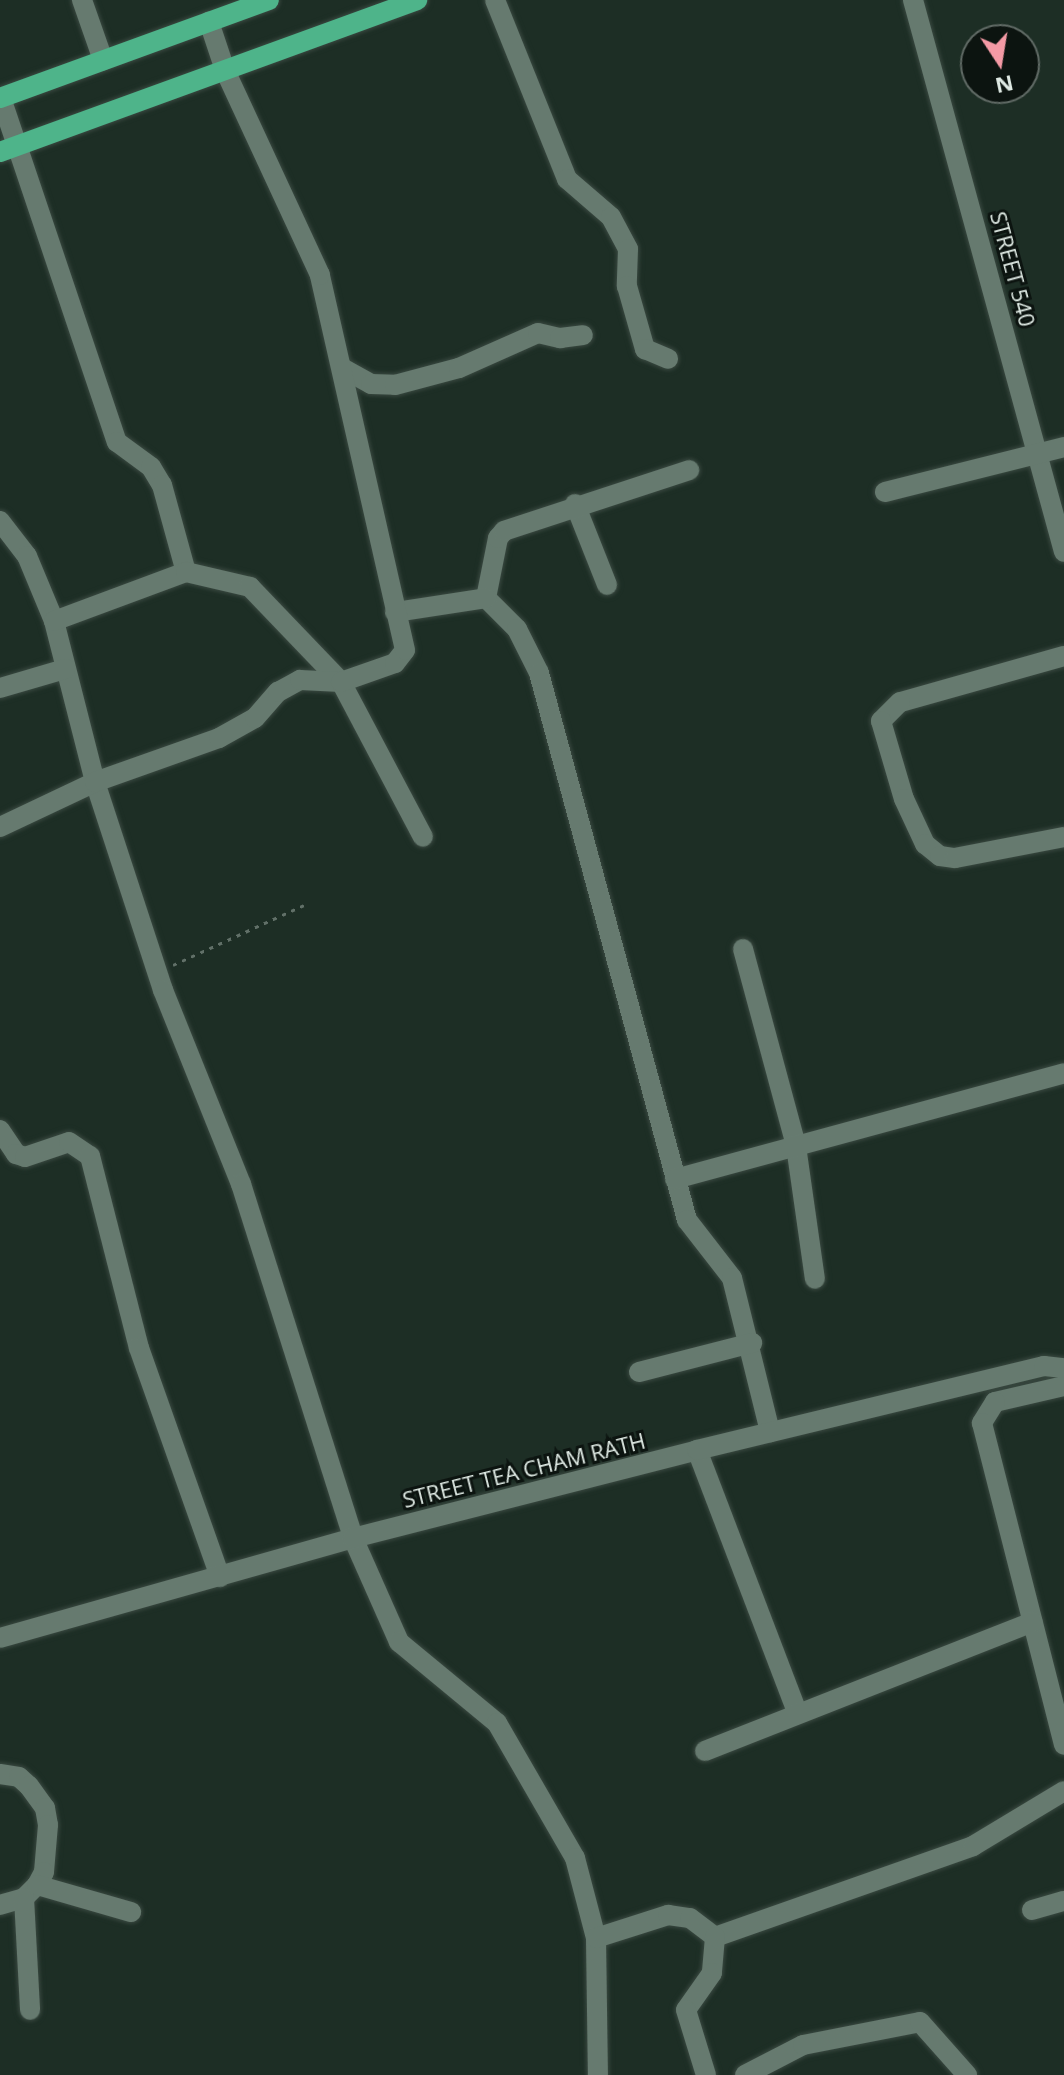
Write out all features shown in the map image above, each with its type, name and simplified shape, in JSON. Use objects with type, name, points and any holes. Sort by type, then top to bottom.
[{"type":"main road","points":[[0,98],[269,0]]},
{"type":"main road","points":[[8,149],[417,0]]},
{"type":"street","points":[[82,0],[103,60]]},
{"type":"street","points":[[495,0],[567,179],[611,217],[628,249],[627,286],[645,349],[668,359]]},
{"type":"street","name":"STREET 540","points":[[913,0],[1064,552]]},
{"type":"street","points":[[0,827],[95,782],[219,738],[255,718],[278,692],[300,680],[341,682],[402,658],[344,369],[320,275],[225,70],[209,22]]},
{"type":"street","points":[[0,98],[8,149],[117,442],[151,467],[162,485],[186,572]]},
{"type":"street","points":[[344,369],[371,384],[395,385],[459,368],[538,333],[560,338],[583,335]]},
{"type":"street","points":[[885,492],[1064,447]]},
{"type":"street","points":[[486,598],[498,538],[504,531],[575,504],[689,470]]},
{"type":"street","points":[[575,504],[607,585]]},
{"type":"street","points":[[0,521],[27,556],[54,621],[95,782],[157,972],[241,1184],[353,1538],[399,1642],[497,1723],[575,1858],[596,1938],[598,2075]]},
{"type":"street","points":[[54,621],[186,572],[250,587],[341,682],[423,837]]},
{"type":"street","points":[[395,612],[486,598]]},
{"type":"street","points":[[486,598],[517,629],[539,673],[675,1179],[691,1228],[718,1254],[732,1278],[752,1343],[770,1432]]},
{"type":"street","points":[[1064,656],[900,702],[881,721],[904,799],[925,844],[940,856],[955,858],[1064,837]]},
{"type":"street","points":[[0,688],[65,669]]},
{"type":"street","points":[[743,949],[796,1146],[815,1279]]},
{"type":"street","points":[[675,1179],[1064,1073]]},
{"type":"street","points":[[0,1130],[16,1154],[25,1157],[69,1142],[90,1156],[139,1348],[220,1577]]},
{"type":"street","points":[[639,1372],[752,1343]]},
{"type":"street","name":"STREET TEA CHAM RATH","points":[[3,1631],[220,1577],[353,1538],[697,1450],[1044,1366],[1064,1368]]},
{"type":"street","points":[[1064,1386],[995,1402],[982,1423],[1064,1745]]},
{"type":"street","points":[[697,1450],[797,1712]]},
{"type":"street","points":[[705,1751],[797,1712],[1033,1622]]},
{"type":"street","points":[[0,1774],[19,1777],[45,1808],[44,1872],[30,1892],[0,1905]]},
{"type":"street","points":[[715,1937],[973,1846],[1064,1791]]},
{"type":"street","points":[[30,1892],[131,1912]]},
{"type":"street","points":[[30,1892],[30,2010]]},
{"type":"street","points":[[1032,1910],[1064,1901]]},
{"type":"street","points":[[596,1938],[668,1915],[690,1918],[715,1937]]},
{"type":"street","points":[[706,2075],[686,2010],[712,1973],[715,1937]]},
{"type":"street","points":[[745,2075],[803,2045],[920,2022],[967,2075]]},
{"type":"path","points":[[157,972],[304,905]]}]
